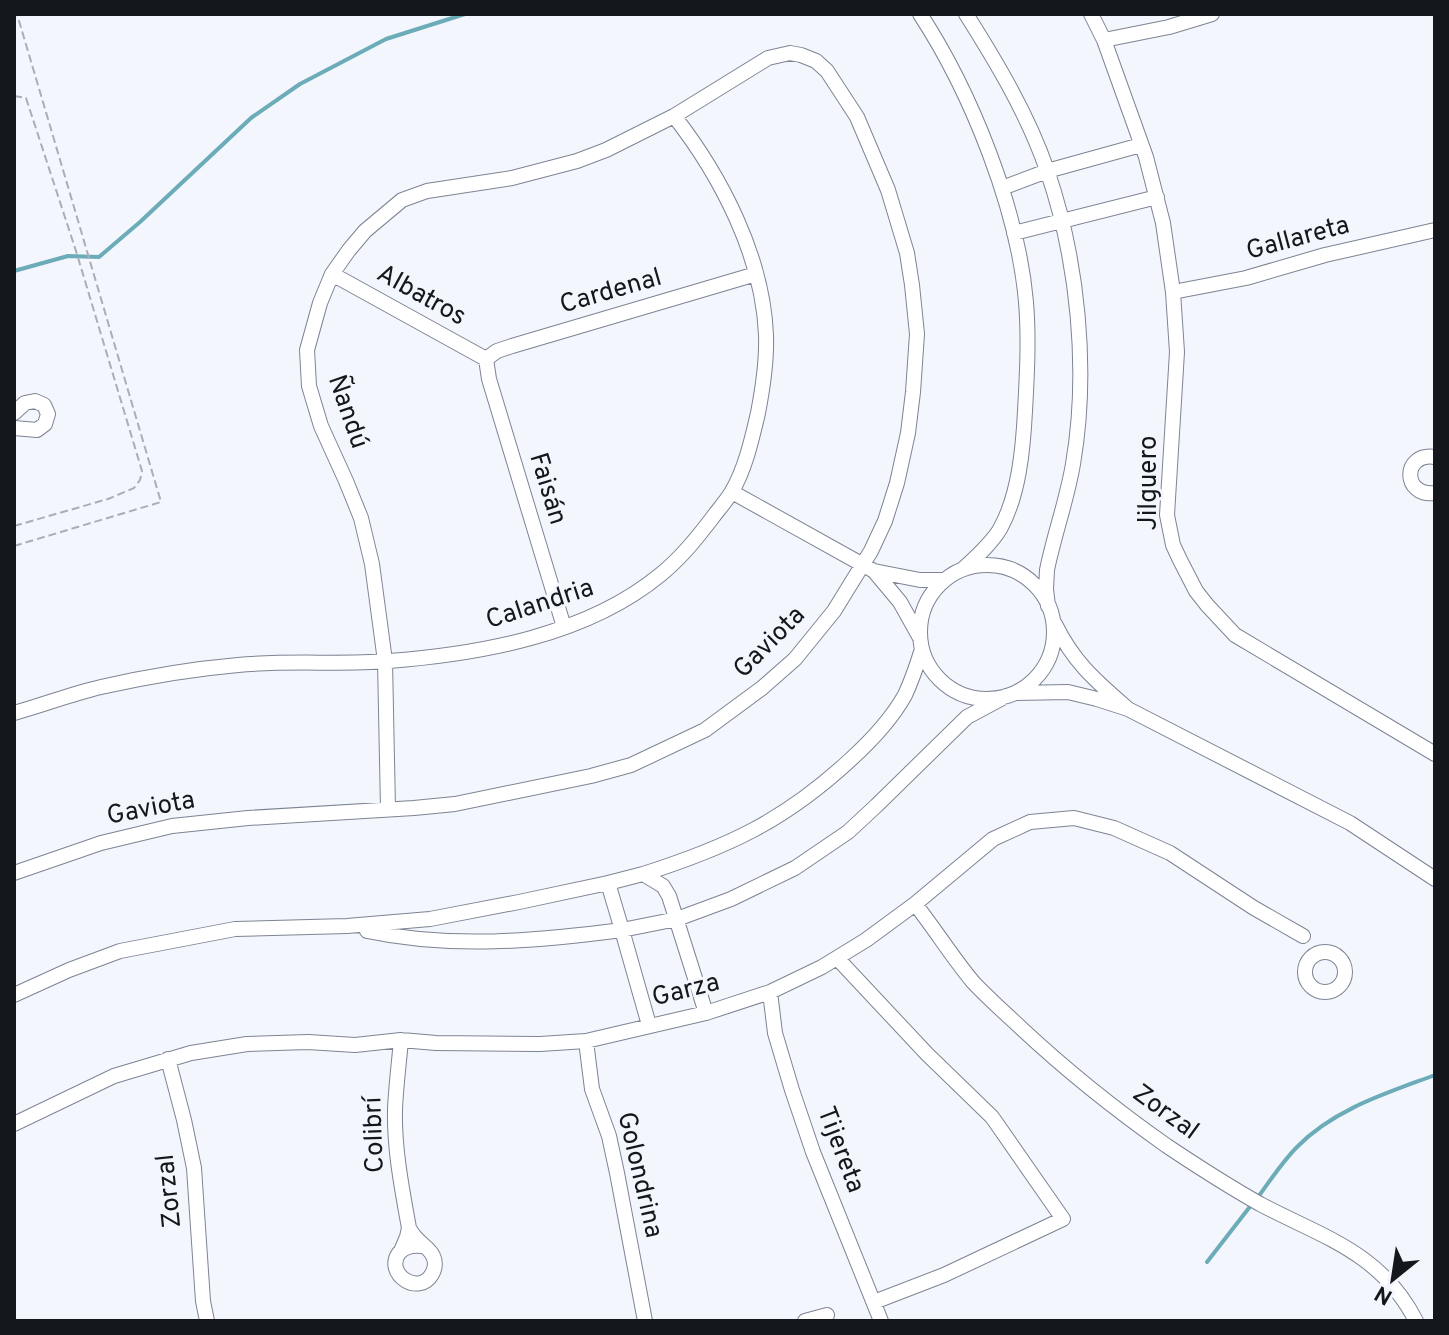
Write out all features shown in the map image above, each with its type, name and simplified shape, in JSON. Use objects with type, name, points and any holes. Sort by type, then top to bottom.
[{"type":"street","points":[[14,995],[120,951],[235,929],[347,926],[430,919],[643,874],[717,849],[766,825],[813,793],[857,754],[894,712],[912,679],[921,644],[922,616],[930,596],[944,580],[963,569],[1000,530],[1013,496],[1021,454],[1027,328],[1026,300],[1014,233],[1002,188],[962,89],[920,14]]},
{"type":"street","points":[[347,926],[396,937],[460,942],[528,940],[622,930],[677,919],[765,884],[821,851],[876,806],[955,726],[1038,675],[1049,657],[1053,636],[1046,589],[1047,570],[1074,463],[1080,387],[1079,325],[1062,221],[1047,171],[1010,89],[966,14]]},
{"type":"street","name":"Jilguero","points":[[1092,14],[1152,177],[1163,223],[1173,292],[1177,352],[1167,515],[1173,545],[1191,582],[1207,605],[1242,640],[1435,754]]},
{"type":"street","points":[[1104,40],[1169,27],[1212,14]]},
{"type":"street","name":"Gaviota","points":[[14,873],[101,843],[172,826],[455,804],[591,776],[631,765],[705,730],[795,659],[868,568],[903,459],[911,411],[917,334],[907,253],[892,201],[857,117],[834,81],[816,61],[790,53],[768,58],[674,116]]},
{"type":"street","name":"Calandria","points":[[14,713],[142,678],[253,664],[428,658],[511,643],[591,617],[618,604],[658,576],[697,538],[732,492],[752,435],[764,378],[766,326],[756,274],[738,222],[697,145],[674,116]]},
{"type":"street","name":"Ñandú","points":[[388,809],[385,661],[372,564],[361,518],[321,426],[309,386],[307,350],[320,303],[332,274],[349,250],[365,231],[402,200],[427,191],[504,180],[562,166],[606,150],[674,116]]},
{"type":"street","points":[[1002,188],[1047,171],[1141,145]]},
{"type":"street","points":[[1014,233],[1157,197]]},
{"type":"street","name":"Gallareta","points":[[1173,292],[1246,278],[1325,255],[1435,230]]},
{"type":"street","name":"Albatros","points":[[332,274],[486,362]]},
{"type":"street","name":"Cardenal","points":[[486,362],[497,351],[512,346],[756,274]]},
{"type":"street","name":"Faisán","points":[[486,362],[564,627]]},
{"type":"street","points":[[14,413],[25,403],[35,401],[44,405],[48,414],[45,424],[37,430],[14,428]]},
{"type":"street","points":[[1435,457],[1417,460],[1410,475],[1418,490],[1435,493]]},
{"type":"street","points":[[732,492],[868,568],[920,580],[944,580]]},
{"type":"street","points":[[963,569],[997,566],[1018,573],[1036,587],[1064,644],[1076,660],[1128,709]]},
{"type":"street","points":[[868,568],[900,602],[932,670],[959,693],[982,698],[1068,692],[1128,709],[1350,823],[1435,879]]},
{"type":"street","name":"Garza","points":[[14,1124],[95,1084],[138,1067],[191,1053],[247,1044],[308,1042],[355,1045],[401,1040],[540,1044],[586,1041],[706,1013],[770,992],[837,958],[915,904],[993,839],[1030,822],[1074,818],[1114,828],[1170,853],[1329,953]]},
{"type":"street","points":[[643,874],[663,886],[669,896],[706,1013]]},
{"type":"street","points":[[608,883],[649,1025]]},
{"type":"street","name":"Zorzal","points":[[915,904],[973,981],[1016,1024],[1083,1082],[1222,1182],[1362,1257],[1402,1297],[1416,1321]]},
{"type":"street","points":[[1303,936],[1312,951],[1305,968],[1309,984],[1323,992],[1333,990],[1341,983],[1344,967],[1339,958],[1329,953],[1319,953],[1310,959]]},
{"type":"street","points":[[837,958],[927,1054],[992,1117],[1063,1219],[944,1275],[874,1302]]},
{"type":"street","name":"Tijereta","points":[[770,992],[775,1033],[792,1090],[813,1152],[881,1321]]},
{"type":"street","name":"Colibrí","points":[[401,1040],[395,1121],[399,1171],[409,1228]]},
{"type":"street","name":"Golondrina","points":[[586,1041],[592,1089],[609,1136],[645,1321]]},
{"type":"street","name":"Zorzal","points":[[168,1059],[194,1168],[207,1321]]},
{"type":"street","points":[[409,1228],[412,1236],[429,1250],[435,1264],[430,1278],[416,1284],[402,1279],[395,1265],[409,1228]]},
{"type":"street","points":[[401,1251],[414,1245],[422,1246]]},
{"type":"street","points":[[805,1321],[827,1315]]},
{"type":"path","points":[[14,546],[161,502],[17,14]]},
{"type":"path","points":[[14,96],[26,98],[142,471],[134,488],[108,499],[14,526]]},
{"type":"waterway","points":[[14,271],[68,256],[99,257],[251,118],[300,84],[386,39],[465,14]]},
{"type":"waterway","points":[[1258,1197],[1292,1153],[1327,1122],[1398,1088],[1435,1075]]},
{"type":"waterway","points":[[1207,1262],[1252,1204]]}]
